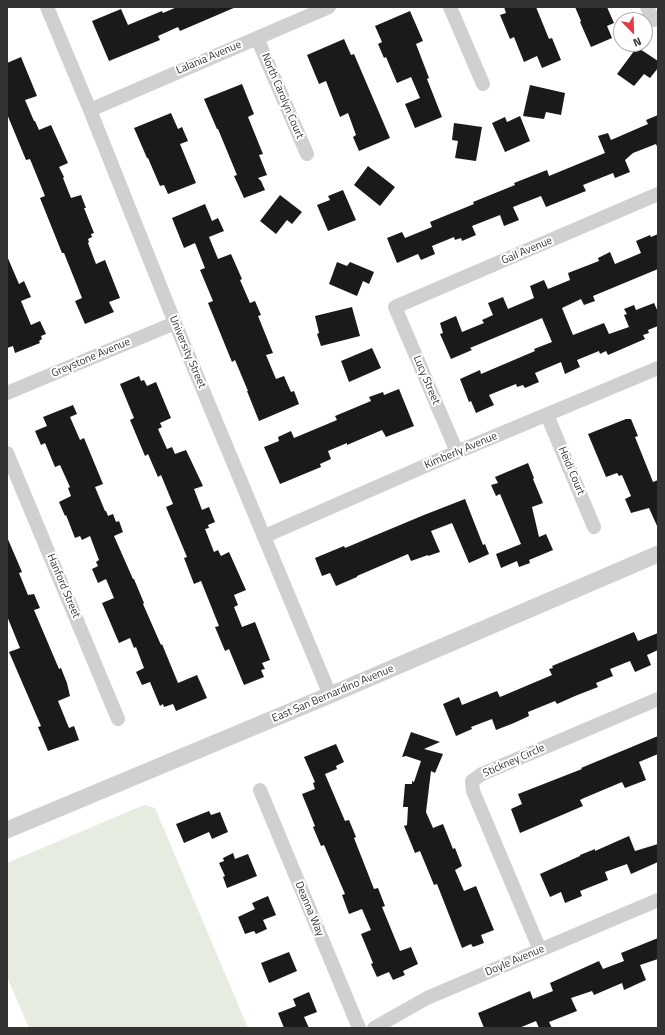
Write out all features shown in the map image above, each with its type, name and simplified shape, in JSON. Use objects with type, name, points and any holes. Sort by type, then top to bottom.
[{"type":"street","name":"University Street","points":[[46,7],[90,110],[175,323],[330,695]]},
{"type":"street","name":"Lalania Avenue","points":[[90,110],[329,7]]},
{"type":"street","points":[[450,7],[482,84]]},
{"type":"street","points":[[648,7],[653,20],[658,18]]},
{"type":"street","name":"North Carolyn Court","points":[[257,38],[308,154]]},
{"type":"street","name":"Gail Avenue","points":[[395,307],[658,194]]},
{"type":"street","name":"Lucy Street","points":[[395,307],[457,452]]},
{"type":"street","name":"Greystone Avenue","points":[[7,393],[175,323]]},
{"type":"street","name":"Kimberly Avenue","points":[[265,536],[457,452],[658,368]]},
{"type":"street","name":"Heidi Court","points":[[547,415],[594,527]]},
{"type":"street","name":"Hanford Street","points":[[7,453],[118,720]]},
{"type":"street","name":"East San Bernardino Avenue","points":[[7,830],[330,695],[658,554]]},
{"type":"street","name":"Stickney Circle","points":[[540,950],[473,791],[472,781],[482,774],[658,698]]},
{"type":"street","name":"Deanna Way","points":[[260,790],[359,1028]]},
{"type":"street","name":"Doyle Avenue","points":[[374,1028],[428,998],[658,900]]},
{"type":"shaded area","points":[[144,805],[155,808],[248,1028],[29,1028],[7,977],[7,863]]},
{"type":"building","points":[[177,7],[236,7],[180,31],[178,27],[158,36],[160,40],[109,61],[92,21],[121,9],[128,25],[162,11],[163,13]]},
{"type":"building","points":[[504,7],[536,7],[549,39],[552,38],[561,60],[542,68],[537,56],[524,62],[514,37],[510,39],[500,15],[506,13]]},
{"type":"building","points":[[575,7],[607,7],[613,21],[613,23],[607,26],[612,38],[591,47],[580,22],[581,21]]},
{"type":"building","points":[[410,11],[423,41],[416,44],[429,78],[427,79],[442,117],[415,128],[405,104],[420,98],[411,77],[397,83],[386,57],[384,58],[378,44],[382,42],[375,26]]},
{"type":"building","points":[[344,39],[351,55],[354,54],[390,138],[359,151],[353,137],[356,135],[348,113],[340,117],[326,81],[319,84],[307,55]]},
{"type":"building","points":[[633,52],[644,52],[658,61],[658,68],[650,78],[644,74],[634,86],[617,74]]},
{"type":"building","points":[[21,57],[37,96],[25,100],[39,130],[51,125],[68,163],[59,167],[71,198],[81,195],[86,208],[84,208],[94,233],[91,234],[92,237],[88,239],[88,243],[96,264],[105,260],[120,298],[109,302],[114,312],[85,324],[75,301],[82,298],[40,198],[45,196],[30,159],[26,160],[7,114],[7,63]]},
{"type":"building","points":[[242,84],[254,114],[248,117],[263,154],[259,155],[267,175],[258,178],[265,190],[244,198],[234,176],[237,175],[204,99]]},
{"type":"building","points":[[530,85],[565,93],[561,115],[546,112],[544,119],[523,116]]},
{"type":"building","points":[[171,113],[178,129],[182,127],[188,141],[180,144],[196,183],[168,194],[164,185],[160,186],[134,128]]},
{"type":"building","points":[[658,115],[658,149],[656,144],[633,153],[625,160],[630,172],[615,178],[613,173],[583,185],[586,191],[546,207],[541,196],[513,207],[519,220],[504,226],[500,215],[472,226],[476,235],[462,241],[461,238],[455,240],[454,237],[432,246],[435,254],[421,260],[418,254],[397,263],[387,238],[402,232],[405,238],[432,227],[430,222],[515,185],[514,183],[547,170],[549,176],[605,153],[598,136],[608,133],[611,140],[648,124],[646,120]]},
{"type":"building","points":[[520,116],[530,141],[505,152],[492,123],[505,117],[507,122]]},
{"type":"building","points":[[454,123],[482,127],[476,161],[455,158],[458,141],[452,140]]},
{"type":"building","points":[[368,166],[395,187],[380,206],[354,185]]},
{"type":"building","points":[[343,190],[356,220],[328,231],[317,205],[330,200],[328,196]]},
{"type":"building","points":[[280,195],[302,212],[292,224],[287,220],[276,234],[260,221]]},
{"type":"building","points":[[205,204],[212,221],[218,218],[224,231],[209,237],[218,259],[231,254],[242,279],[240,280],[250,303],[255,301],[261,315],[258,316],[273,353],[266,355],[276,379],[284,376],[291,392],[294,391],[299,404],[259,421],[235,360],[232,362],[208,303],[213,301],[200,270],[205,268],[195,243],[184,248],[172,218]]},
{"type":"building","points":[[658,234],[658,269],[593,296],[595,301],[584,305],[581,299],[562,308],[573,335],[604,323],[609,334],[629,327],[624,315],[627,314],[624,309],[634,305],[636,310],[654,303],[658,312],[658,326],[648,330],[649,333],[643,335],[645,339],[608,355],[606,351],[600,354],[599,351],[577,360],[580,367],[565,374],[561,362],[535,373],[539,382],[525,388],[523,385],[517,387],[516,384],[489,395],[494,405],[476,413],[471,401],[469,402],[460,379],[480,370],[481,374],[535,351],[534,349],[552,342],[542,318],[470,348],[472,350],[451,359],[440,334],[443,333],[440,323],[456,316],[462,332],[484,323],[482,320],[493,315],[488,303],[503,297],[508,309],[534,298],[530,286],[544,280],[548,289],[570,280],[568,273],[599,261],[598,258],[610,252],[615,264],[641,253],[636,241],[650,235],[651,237]]},
{"type":"building","points":[[7,256],[19,284],[24,281],[31,297],[21,301],[31,325],[40,321],[46,334],[41,336],[42,339],[39,341],[40,343],[15,353],[13,346],[7,348]]},
{"type":"building","points":[[337,262],[347,266],[350,262],[374,272],[369,284],[363,281],[357,296],[329,284]]},
{"type":"building","points":[[352,307],[360,336],[321,346],[317,334],[319,333],[315,316]]},
{"type":"building","points":[[372,348],[381,368],[349,382],[341,361]]},
{"type":"building","points":[[139,376],[141,381],[144,380],[147,386],[156,382],[171,418],[160,423],[162,427],[158,429],[167,449],[172,447],[175,454],[186,450],[203,486],[194,489],[202,510],[209,507],[215,522],[208,525],[209,528],[205,529],[214,552],[218,550],[221,556],[229,552],[246,590],[234,595],[238,605],[234,607],[242,627],[255,622],[270,660],[262,663],[265,669],[261,670],[264,677],[244,685],[229,649],[225,651],[215,627],[219,626],[201,581],[194,584],[184,558],[187,557],[166,507],[173,504],[161,475],[158,477],[148,454],[145,456],[130,420],[134,418],[120,384]]},
{"type":"building","points":[[399,389],[414,426],[386,437],[382,430],[347,445],[347,443],[328,451],[331,459],[320,464],[321,467],[280,484],[264,447],[279,441],[278,437],[291,431],[294,438],[337,420],[335,416],[371,401],[369,397],[383,392],[384,395]]},
{"type":"building","points":[[73,405],[77,414],[70,417],[80,440],[84,438],[103,484],[95,487],[108,516],[113,514],[116,522],[119,521],[123,532],[114,536],[178,683],[197,675],[207,698],[176,711],[173,704],[164,707],[163,704],[160,706],[150,682],[142,685],[136,672],[144,668],[136,647],[134,648],[130,638],[119,643],[102,603],[114,598],[106,579],[98,583],[92,569],[98,566],[96,562],[99,560],[90,536],[82,540],[80,536],[75,538],[59,502],[71,496],[68,488],[70,487],[60,465],[55,467],[45,443],[41,445],[35,431],[47,426],[43,417]]},
{"type":"building","points":[[626,419],[631,419],[638,436],[635,437],[653,482],[658,480],[658,528],[649,508],[631,513],[625,499],[631,496],[622,475],[619,476],[617,473],[606,477],[588,434]]},
{"type":"building","points":[[528,463],[543,503],[532,507],[539,537],[546,534],[553,550],[529,560],[530,563],[519,567],[517,561],[501,568],[496,554],[521,544],[500,494],[496,496],[491,485],[498,483],[495,477]]},
{"type":"building","points":[[465,499],[483,545],[485,544],[489,554],[469,563],[452,523],[431,531],[440,552],[411,561],[408,554],[336,586],[330,573],[322,576],[315,558],[344,546],[345,548]]},
{"type":"building","points":[[7,537],[22,572],[19,573],[28,595],[34,594],[40,608],[34,610],[59,669],[61,668],[67,683],[70,696],[58,701],[69,728],[74,726],[79,740],[48,751],[38,727],[41,726],[9,652],[20,648],[7,616]]},
{"type":"building","points":[[634,632],[638,641],[658,633],[658,650],[647,655],[651,665],[635,672],[630,661],[610,669],[613,676],[596,683],[598,687],[557,704],[555,701],[528,712],[529,716],[496,730],[492,719],[471,727],[472,729],[456,736],[443,704],[459,697],[462,705],[497,691],[500,697],[552,675],[549,669],[553,668],[552,666]]},
{"type":"building","points":[[411,732],[440,742],[424,749],[443,754],[435,773],[431,771],[426,812],[433,828],[443,824],[462,866],[455,870],[464,891],[476,886],[494,930],[481,935],[484,943],[473,947],[471,944],[462,948],[437,884],[434,885],[420,851],[415,853],[404,826],[407,825],[408,807],[403,807],[405,784],[412,784],[412,781],[414,782],[421,761],[406,756],[402,757]]},
{"type":"building","points":[[658,736],[658,754],[639,762],[646,780],[625,788],[622,782],[580,800],[583,806],[520,833],[511,809],[522,804],[518,794],[582,769],[581,768]]},
{"type":"building","points":[[336,744],[344,762],[336,766],[337,769],[325,774],[345,821],[349,820],[356,837],[354,838],[374,889],[378,888],[385,906],[382,907],[400,951],[411,947],[418,964],[403,971],[405,975],[393,980],[389,972],[377,977],[361,934],[371,930],[362,909],[349,914],[342,895],[345,894],[324,845],[321,846],[313,827],[315,826],[302,794],[315,789],[313,783],[315,782],[304,757]]},
{"type":"building","points":[[209,811],[211,815],[220,812],[228,832],[212,839],[209,832],[184,843],[176,824]]},
{"type":"building","points":[[629,836],[635,851],[658,844],[658,862],[631,874],[627,864],[605,872],[608,880],[580,891],[582,896],[565,903],[561,892],[550,897],[540,874],[580,855],[595,849],[595,851]]},
{"type":"building","points":[[233,853],[235,859],[248,854],[257,876],[227,888],[223,877],[225,876],[219,863],[224,861],[223,858]]},
{"type":"building","points":[[268,896],[276,915],[263,920],[267,929],[256,934],[254,931],[245,934],[238,917],[255,909],[252,903]]},
{"type":"building","points":[[658,938],[658,959],[640,965],[646,980],[624,990],[622,983],[594,995],[592,991],[571,998],[577,1011],[549,1022],[552,1028],[539,1028],[536,1021],[519,1028],[484,1028],[478,1013],[530,991],[533,999],[553,991],[550,983],[599,961],[603,969],[624,961],[621,953]]},
{"type":"building","points":[[289,952],[297,971],[269,983],[261,963]]},
{"type":"building","points":[[309,992],[317,1012],[304,1017],[309,1028],[284,1028],[278,1013],[296,1006],[293,999]]}]
